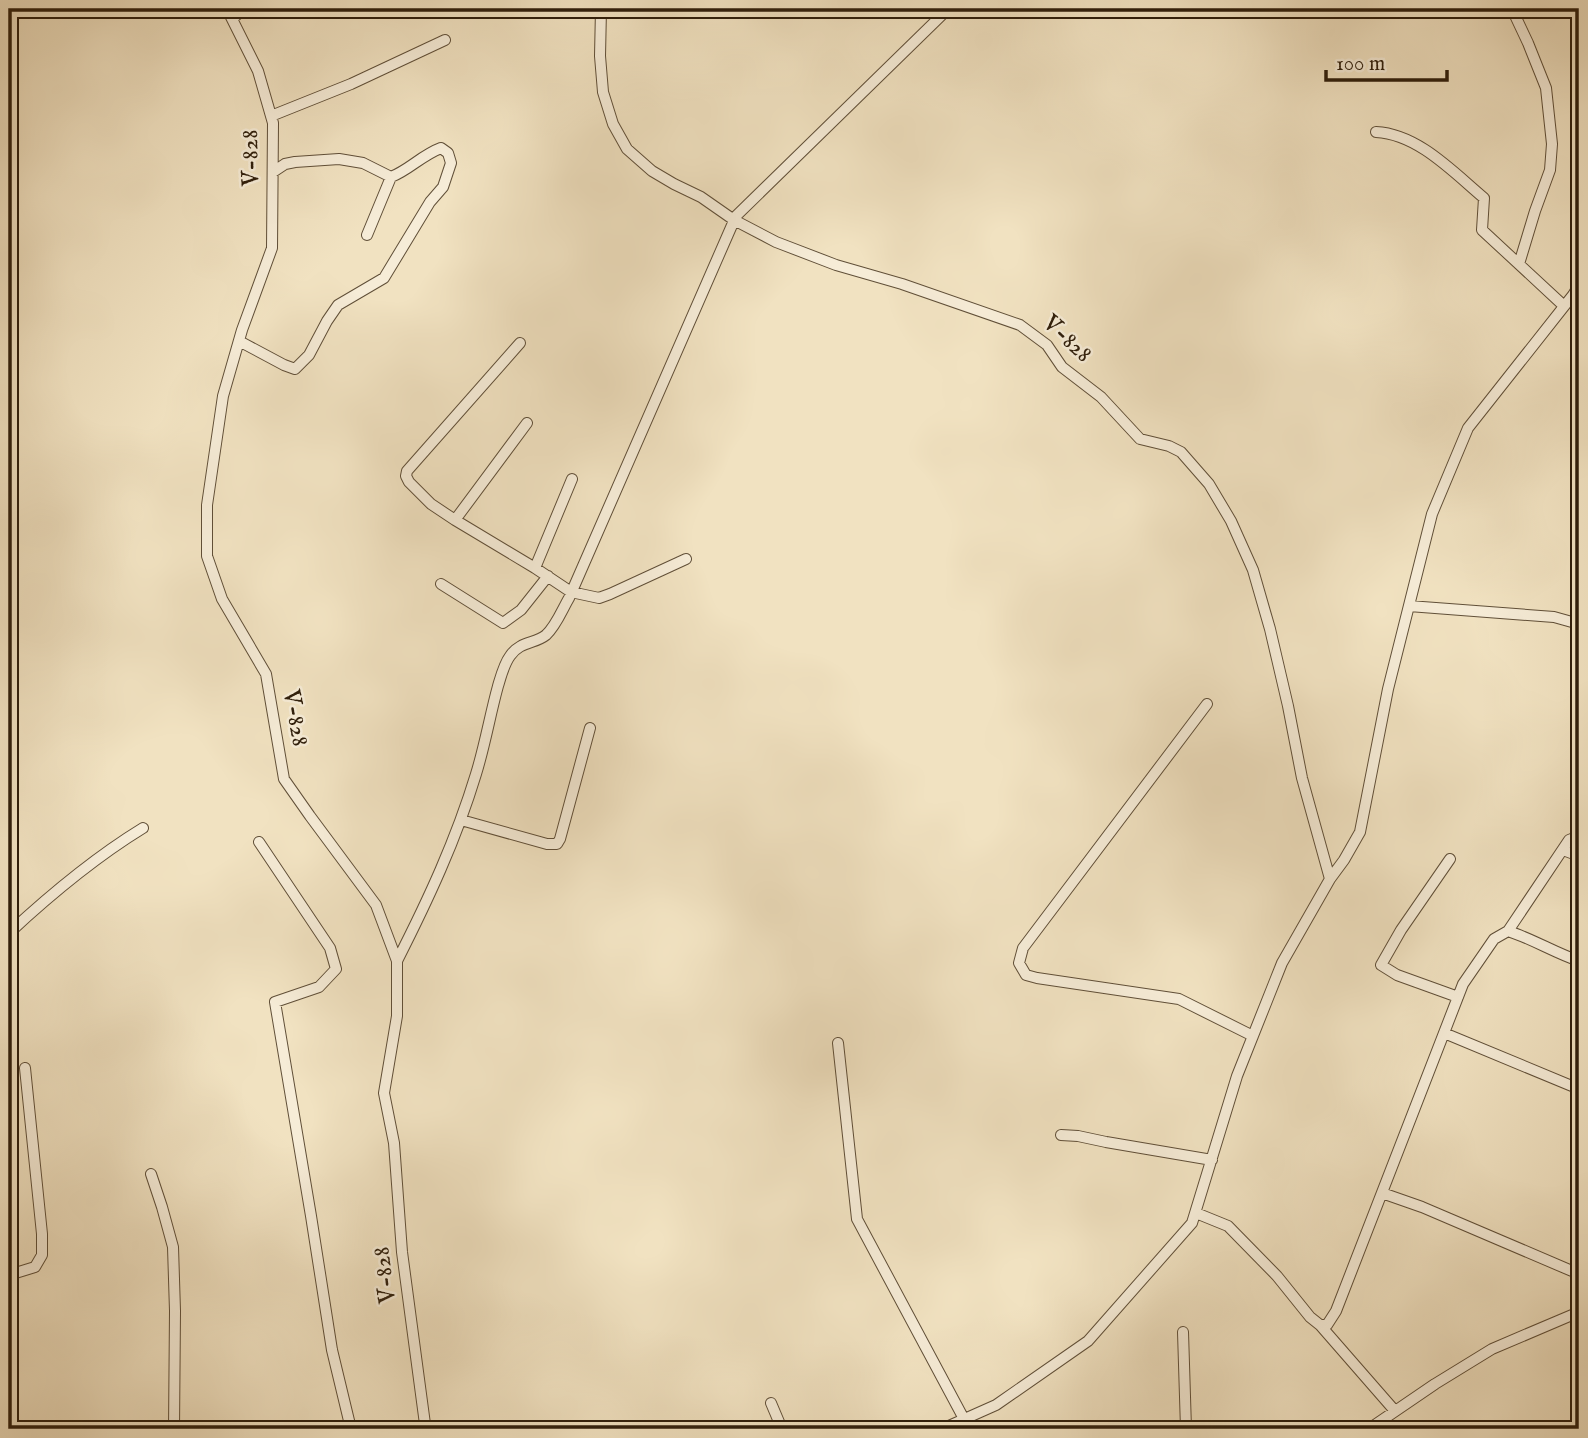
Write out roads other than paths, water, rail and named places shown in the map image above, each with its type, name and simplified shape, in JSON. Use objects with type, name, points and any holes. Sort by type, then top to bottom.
[{"type":"street","points":[[230,14],[244,9]]},
{"type":"street","name":"V-828","points":[[601,9],[600,56],[603,92],[613,124],[627,149],[652,171],[776,242],[836,265],[902,284],[1020,325],[1047,345],[1062,367],[1101,397],[1140,439],[1181,452],[1209,484],[1231,521],[1253,570],[1270,629],[1302,778],[1330,879]]},
{"type":"street","points":[[397,961],[429,899],[461,820],[477,772],[497,691],[510,656],[523,644],[545,636],[557,620],[736,216],[948,9]]},
{"type":"street","points":[[1512,9],[1546,88],[1552,144],[1550,170],[1519,264]]},
{"type":"street","name":"V-828","points":[[230,14],[258,71],[273,123],[272,248],[223,396],[207,505],[207,556],[222,599],[266,674],[284,779],[376,905],[397,961],[397,1016],[384,1093],[394,1143],[402,1252],[427,1429]]},
{"type":"street","points":[[271,116],[351,84],[445,40]]},
{"type":"street","points":[[1376,132],[1391,133],[1427,151],[1484,198],[1482,230],[1564,306]]},
{"type":"street","points":[[239,341],[295,369],[309,355],[338,305],[384,278],[430,202],[443,187],[451,163],[448,153],[441,148],[430,152],[391,177],[368,235]]},
{"type":"street","points":[[273,172],[285,164],[295,162],[339,159],[363,163],[391,177]]},
{"type":"street","points":[[942,1429],[996,1405],[1088,1341],[1192,1223],[1237,1076],[1282,963],[1360,832],[1388,689],[1432,514],[1468,428],[1579,285]]},
{"type":"street","points":[[520,343],[407,471],[409,482],[431,504],[571,592],[598,598],[686,559]]},
{"type":"street","points":[[455,520],[527,424]]},
{"type":"street","points":[[535,568],[572,478]]},
{"type":"street","points":[[441,584],[503,623],[521,610],[548,576]]},
{"type":"street","points":[[1409,606],[1554,617],[1579,624]]},
{"type":"street","points":[[1207,704],[1023,948],[1020,963],[1026,975],[1037,978],[1179,999],[1253,1036]]},
{"type":"street","points":[[461,820],[547,844],[557,844],[590,729]]},
{"type":"street","points":[[9,933],[50,895],[143,828]]},
{"type":"street","points":[[1320,1325],[1327,1325],[1336,1311],[1463,984],[1494,939],[1508,931],[1569,840],[1579,836]]},
{"type":"street","points":[[259,842],[330,948],[335,969],[319,986],[275,1002],[332,1350],[351,1429]]},
{"type":"street","points":[[1563,850],[1579,856]]},
{"type":"street","points":[[1450,859],[1401,930],[1381,965],[1397,975],[1458,998]]},
{"type":"street","points":[[1508,931],[1579,961]]},
{"type":"street","points":[[1444,1034],[1579,1089]]},
{"type":"street","points":[[838,1043],[858,1219],[964,1419]]},
{"type":"street","points":[[9,1275],[35,1267],[42,1255],[25,1068]]},
{"type":"street","points":[[1061,1135],[1212,1160]]},
{"type":"street","points":[[151,1174],[173,1247],[174,1429]]},
{"type":"street","points":[[1382,1193],[1422,1207],[1579,1274]]},
{"type":"street","points":[[1196,1213],[1228,1226],[1277,1276],[1310,1317],[1395,1411]]},
{"type":"street","points":[[1369,1429],[1492,1349],[1579,1312]]},
{"type":"street","points":[[1183,1332],[1186,1429]]},
{"type":"street","points":[[771,1403],[782,1429]]}]
